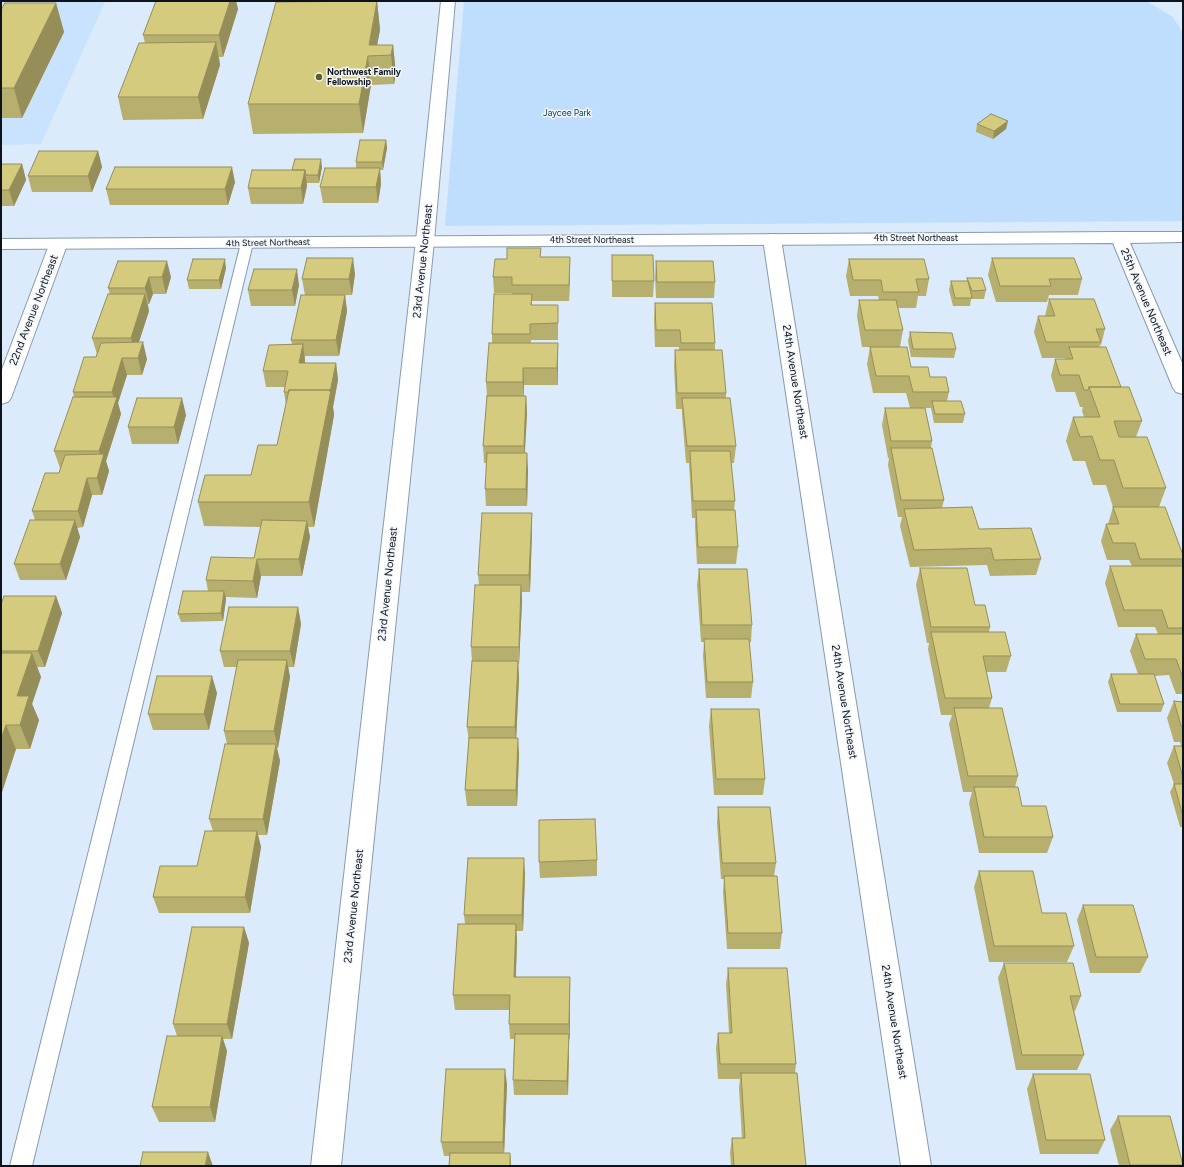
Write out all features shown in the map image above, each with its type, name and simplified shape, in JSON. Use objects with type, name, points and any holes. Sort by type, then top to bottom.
[{"type":"street","name":"23rd Avenue Northeast","points":[[326,1166],[425,241],[448,1]]},
{"type":"street","name":"25th Avenue Northeast","points":[[1119,237],[1183,388]]},
{"type":"street","name":"4th Street Northeast","points":[[1,244],[58,245],[425,241],[1183,237]]},
{"type":"street","name":"24th Avenue Northeast","points":[[772,239],[916,1166]]},
{"type":"street","name":"22nd Avenue Northeast","points":[[1,398],[58,245]]},
{"type":"lane","points":[[21,1166],[247,243]]},
{"type":"shaded area","points":[[1,1],[183,1],[105,2],[41,144],[1,145]]},
{"type":"green space","name":"Jaycee Park","points":[[464,1],[1146,1],[1173,17],[1183,33],[1183,221],[445,226]]},
{"type":"building","points":[[156,1],[230,1],[219,35],[143,35]]},
{"type":"building","points":[[377,1],[369,45],[393,45],[391,55],[368,56],[359,104],[248,104],[276,2]]},
{"type":"building","points":[[5,3],[56,3],[14,88],[1,88],[1,10]]},
{"type":"building","points":[[216,42],[198,97],[118,97],[139,43]]},
{"type":"building","points":[[991,114],[1008,121],[994,131],[977,124]]},
{"type":"building","points":[[360,140],[386,140],[382,162],[356,162]]},
{"type":"building","points":[[39,151],[98,151],[88,176],[28,176]]},
{"type":"building","points":[[295,159],[321,159],[318,175],[306,175],[305,170],[292,170]]},
{"type":"building","points":[[1,164],[22,164],[9,190],[1,190]]},
{"type":"building","points":[[115,167],[232,167],[225,189],[106,189]]},
{"type":"building","points":[[325,168],[380,168],[376,187],[320,187]]},
{"type":"building","points":[[252,170],[305,170],[301,188],[248,188]]},
{"type":"building","points":[[507,248],[541,248],[540,257],[570,257],[569,285],[512,285],[512,277],[493,277],[495,259],[507,259]]},
{"type":"building","points":[[612,255],[653,255],[654,281],[612,281]]},
{"type":"building","points":[[307,258],[353,258],[349,279],[302,279]]},
{"type":"building","points":[[992,258],[1074,258],[1082,279],[1049,279],[1051,286],[1000,286]]},
{"type":"building","points":[[193,259],[225,259],[219,280],[187,280]]},
{"type":"building","points":[[849,259],[924,259],[929,279],[916,279],[919,292],[883,292],[881,280],[853,280]]},
{"type":"building","points":[[118,261],[167,261],[162,277],[149,277],[145,288],[108,288]]},
{"type":"building","points":[[656,261],[713,261],[715,282],[657,282]]},
{"type":"building","points":[[254,269],[297,269],[292,290],[248,290]]},
{"type":"building","points":[[967,278],[982,278],[986,290],[972,291]]},
{"type":"building","points":[[951,281],[968,281],[972,298],[955,298]]},
{"type":"building","points":[[108,294],[145,294],[131,338],[92,338]]},
{"type":"building","points":[[494,294],[532,294],[531,305],[558,305],[558,323],[530,324],[530,334],[492,334]]},
{"type":"building","points":[[301,295],[345,295],[336,340],[291,340]]},
{"type":"building","points":[[1049,299],[1094,299],[1105,329],[1096,329],[1101,342],[1046,342],[1038,316],[1055,316]]},
{"type":"building","points":[[859,300],[896,300],[903,330],[865,330]]},
{"type":"building","points":[[655,303],[712,303],[715,343],[681,343],[680,330],[656,330]]},
{"type":"building","points":[[910,332],[952,333],[956,349],[913,349]]},
{"type":"building","points":[[143,342],[138,358],[122,358],[112,392],[73,392],[84,357],[96,357],[101,343]]},
{"type":"building","points":[[489,343],[558,343],[557,368],[523,368],[523,382],[486,382]]},
{"type":"building","points":[[303,344],[299,363],[336,363],[330,390],[289,390],[289,392],[284,392],[288,371],[263,371],[269,345]]},
{"type":"building","points":[[870,347],[907,347],[911,367],[928,367],[930,377],[946,377],[949,392],[913,392],[909,376],[876,376]]},
{"type":"building","points":[[1069,347],[1106,347],[1121,387],[1089,387],[1088,390],[1084,390],[1079,375],[1060,375],[1055,359],[1073,359]]},
{"type":"building","points":[[675,350],[722,350],[726,393],[677,393]]},
{"type":"building","points":[[1089,387],[1129,387],[1142,421],[1114,421],[1119,437],[1147,437],[1166,488],[1123,488],[1114,460],[1100,460],[1092,436],[1080,437],[1073,417],[1100,417]]},
{"type":"building","points":[[289,390],[331,390],[309,502],[198,502],[205,475],[251,475],[258,445],[277,445]]},
{"type":"building","points":[[487,396],[526,396],[524,446],[483,446]]},
{"type":"building","points":[[73,397],[117,397],[99,451],[54,451]]},
{"type":"building","points":[[137,398],[182,398],[174,427],[128,427]]},
{"type":"building","points":[[682,398],[730,398],[736,446],[687,446]]},
{"type":"building","points":[[932,401],[961,401],[965,414],[935,414]]},
{"type":"building","points":[[885,408],[925,408],[932,441],[891,441]]},
{"type":"building","points":[[891,448],[932,448],[944,500],[901,500]]},
{"type":"building","points":[[690,451],[730,451],[735,501],[693,501]]},
{"type":"building","points":[[487,453],[527,453],[526,489],[485,489]]},
{"type":"building","points":[[104,454],[97,478],[87,478],[78,511],[32,511],[45,473],[59,473],[65,455]]},
{"type":"building","points":[[972,507],[979,529],[1031,528],[1041,559],[994,560],[991,548],[914,550],[904,509]]},
{"type":"building","points":[[1113,507],[1165,507],[1183,555],[1183,559],[1140,559],[1135,543],[1113,543],[1106,524],[1119,524]]},
{"type":"building","points":[[696,510],[735,510],[738,547],[698,547]]},
{"type":"building","points":[[482,513],[532,513],[529,575],[478,575]]},
{"type":"building","points":[[30,520],[75,520],[60,564],[14,564]]},
{"type":"building","points":[[262,520],[307,521],[299,559],[257,559],[253,581],[206,580],[211,557],[254,558]]},
{"type":"building","points":[[1110,566],[1183,566],[1183,628],[1168,628],[1162,610],[1124,610]]},
{"type":"building","points":[[920,568],[967,568],[975,605],[985,605],[990,627],[931,627]]},
{"type":"building","points":[[699,569],[747,569],[752,625],[702,625]]},
{"type":"building","points":[[475,585],[521,585],[519,647],[471,647]]},
{"type":"building","points":[[183,591],[224,591],[221,613],[178,614]]},
{"type":"building","points":[[4,596],[56,596],[38,651],[1,651],[1,604]]},
{"type":"building","points":[[229,607],[298,607],[290,651],[220,651]]},
{"type":"building","points":[[931,632],[1005,632],[1011,656],[983,656],[992,698],[945,698]]},
{"type":"building","points":[[1136,634],[1183,634],[1183,678],[1176,659],[1145,659]]},
{"type":"building","points":[[704,639],[749,639],[753,682],[707,682]]},
{"type":"building","points":[[1,653],[32,653],[17,696],[29,696],[20,725],[6,725],[1,739]]},
{"type":"building","points":[[238,660],[287,660],[274,731],[224,731]]},
{"type":"building","points":[[472,661],[518,661],[515,727],[467,727]]},
{"type":"building","points":[[1111,674],[1154,674],[1164,704],[1120,704]]},
{"type":"building","points":[[157,676],[212,676],[204,714],[148,714]]},
{"type":"building","points":[[1174,701],[1183,702],[1183,726],[1181,726]]},
{"type":"building","points":[[954,708],[1002,708],[1018,776],[968,776]]},
{"type":"building","points":[[711,709],[759,709],[765,779],[716,779]]},
{"type":"building","points":[[469,738],[518,738],[516,790],[465,790]]},
{"type":"building","points":[[225,744],[276,744],[263,819],[209,819]]},
{"type":"building","points":[[1174,746],[1183,746],[1183,774],[1182,774]]},
{"type":"building","points":[[1174,784],[1183,784],[1183,816]]},
{"type":"building","points":[[974,787],[1018,787],[1022,806],[1046,806],[1053,837],[984,837]]},
{"type":"building","points":[[718,807],[770,807],[776,863],[722,863]]},
{"type":"building","points":[[595,819],[597,860],[539,862],[539,820]]},
{"type":"building","points":[[205,831],[257,831],[245,897],[153,897],[160,866],[197,866]]},
{"type":"building","points":[[468,858],[524,858],[522,915],[464,915]]},
{"type":"building","points":[[979,871],[1033,871],[1042,913],[1066,913],[1074,946],[994,946]]},
{"type":"building","points":[[724,876],[777,876],[782,933],[728,933]]},
{"type":"building","points":[[1083,905],[1133,905],[1148,957],[1096,957]]},
{"type":"building","points":[[458,924],[516,924],[514,977],[570,977],[569,1024],[509,1024],[510,995],[453,995]]},
{"type":"building","points":[[192,927],[244,927],[227,1024],[173,1024]]},
{"type":"building","points":[[1004,963],[1073,963],[1081,996],[1070,996],[1084,1055],[1022,1055]]},
{"type":"building","points":[[728,968],[787,968],[796,1064],[720,1064],[718,1033],[732,1033]]},
{"type":"building","points":[[515,1034],[569,1034],[567,1081],[513,1080]]},
{"type":"building","points":[[167,1036],[222,1036],[210,1107],[152,1107]]},
{"type":"building","points":[[446,1069],[505,1069],[503,1142],[441,1142]]},
{"type":"building","points":[[741,1073],[797,1073],[806,1166],[734,1166],[732,1138],[745,1138]]},
{"type":"building","points":[[1033,1074],[1090,1074],[1105,1140],[1046,1140]]},
{"type":"building","points":[[1118,1116],[1170,1116],[1183,1165],[1130,1165]]},
{"type":"building","points":[[143,1152],[208,1152],[205,1166],[140,1166]]},
{"type":"building","points":[[450,1153],[510,1153],[510,1166],[449,1166]]},
{"type":"place","name":"Northwest Family Fellowship","points":[[319,77]]}]
